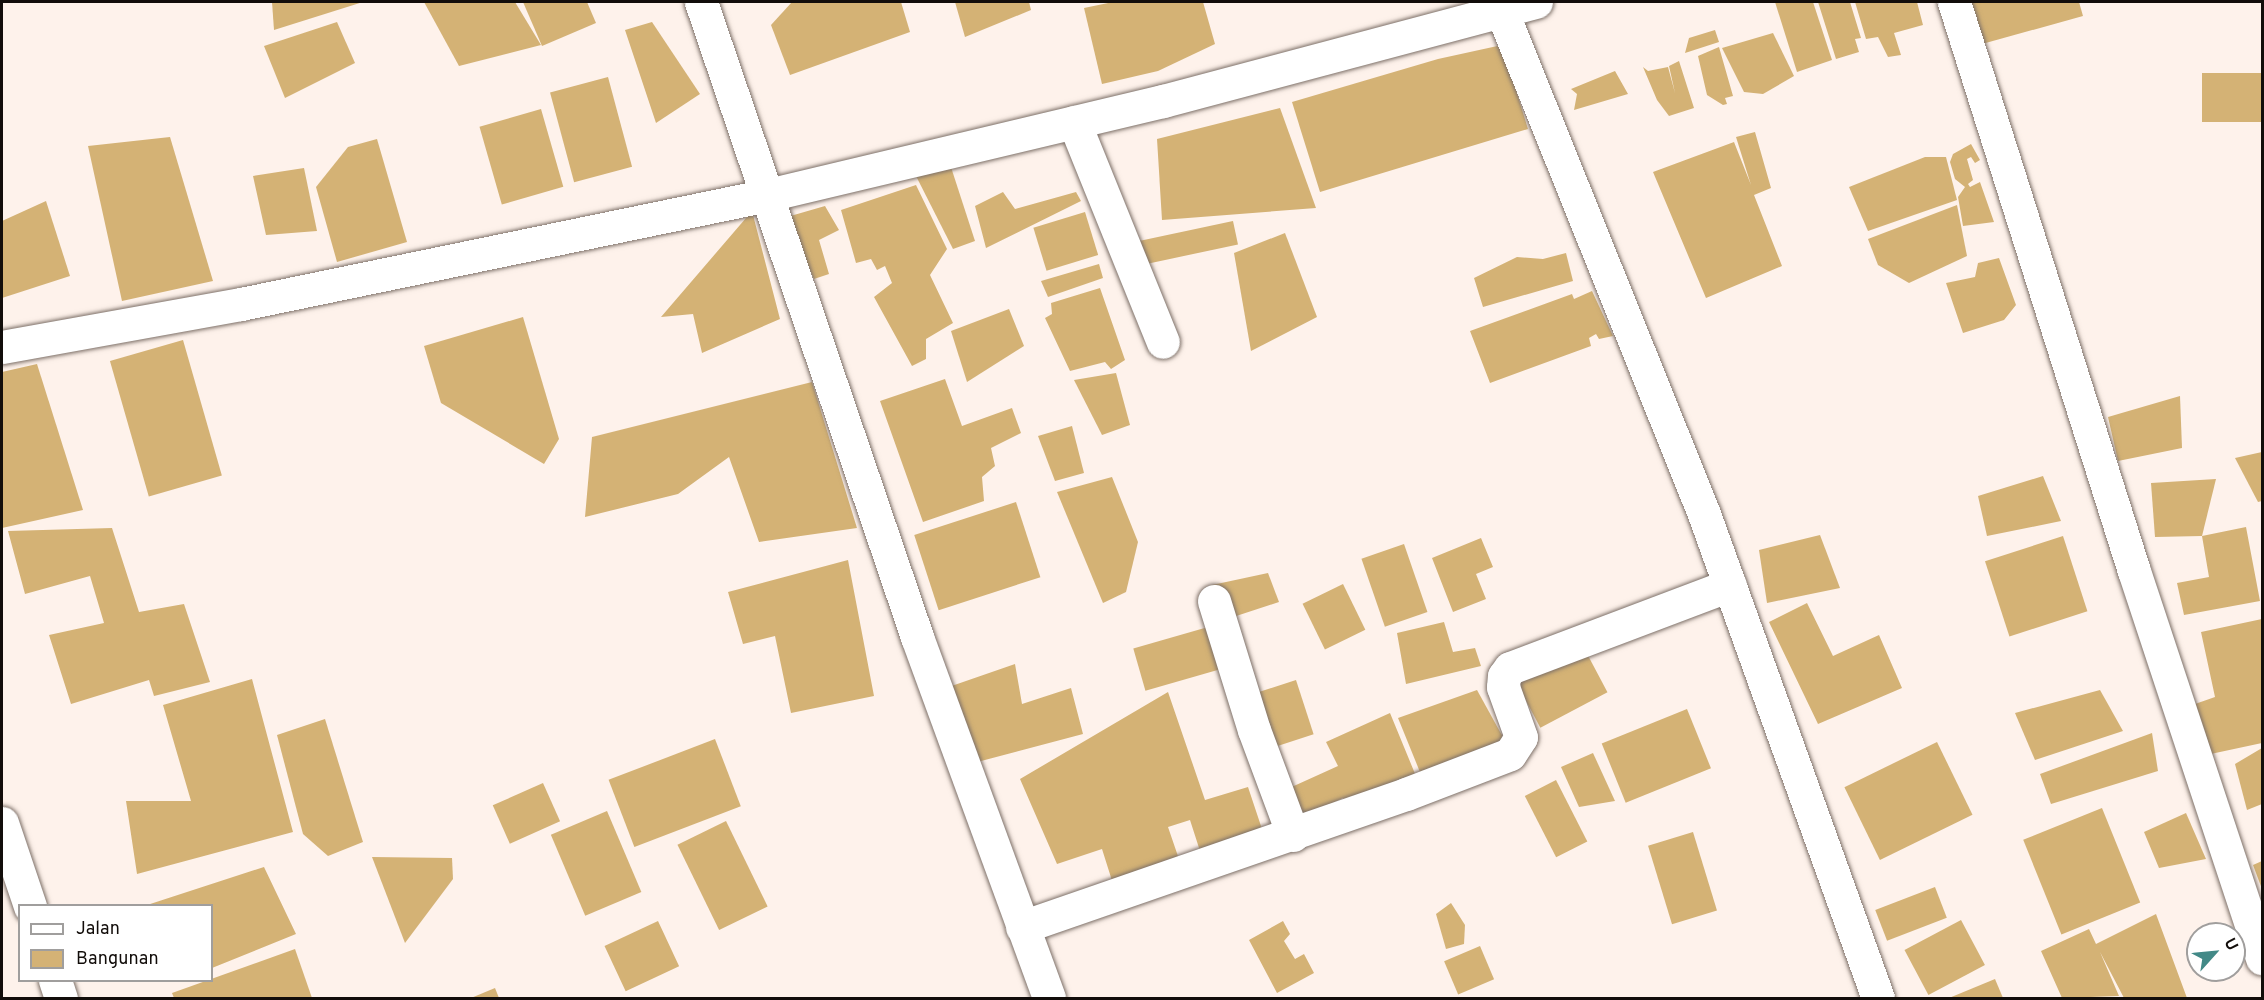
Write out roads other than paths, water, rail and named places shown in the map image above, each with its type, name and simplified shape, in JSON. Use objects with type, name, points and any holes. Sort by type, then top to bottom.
[{"type":"main road","points":[[701,2],[917,637],[1050,999]]},
{"type":"main road","points":[[2,347],[242,304],[768,195],[1074,122],[1501,5],[1536,2]]},
{"type":"main road","points":[[1954,2],[2134,571],[2262,958]]},
{"type":"main road","points":[[1501,5],[1730,585],[1878,999]]},
{"type":"main road","points":[[1074,122],[1163,342]]},
{"type":"main road","points":[[1022,927],[1293,834],[1510,754],[1521,737],[1503,687],[1504,676],[1510,668],[1730,585]]},
{"type":"main road","points":[[1214,601],[1254,730],[1293,834]]},
{"type":"main road","points":[[2,823],[29,904]]},
{"type":"main road","points":[[55,982],[62,999]]}]
